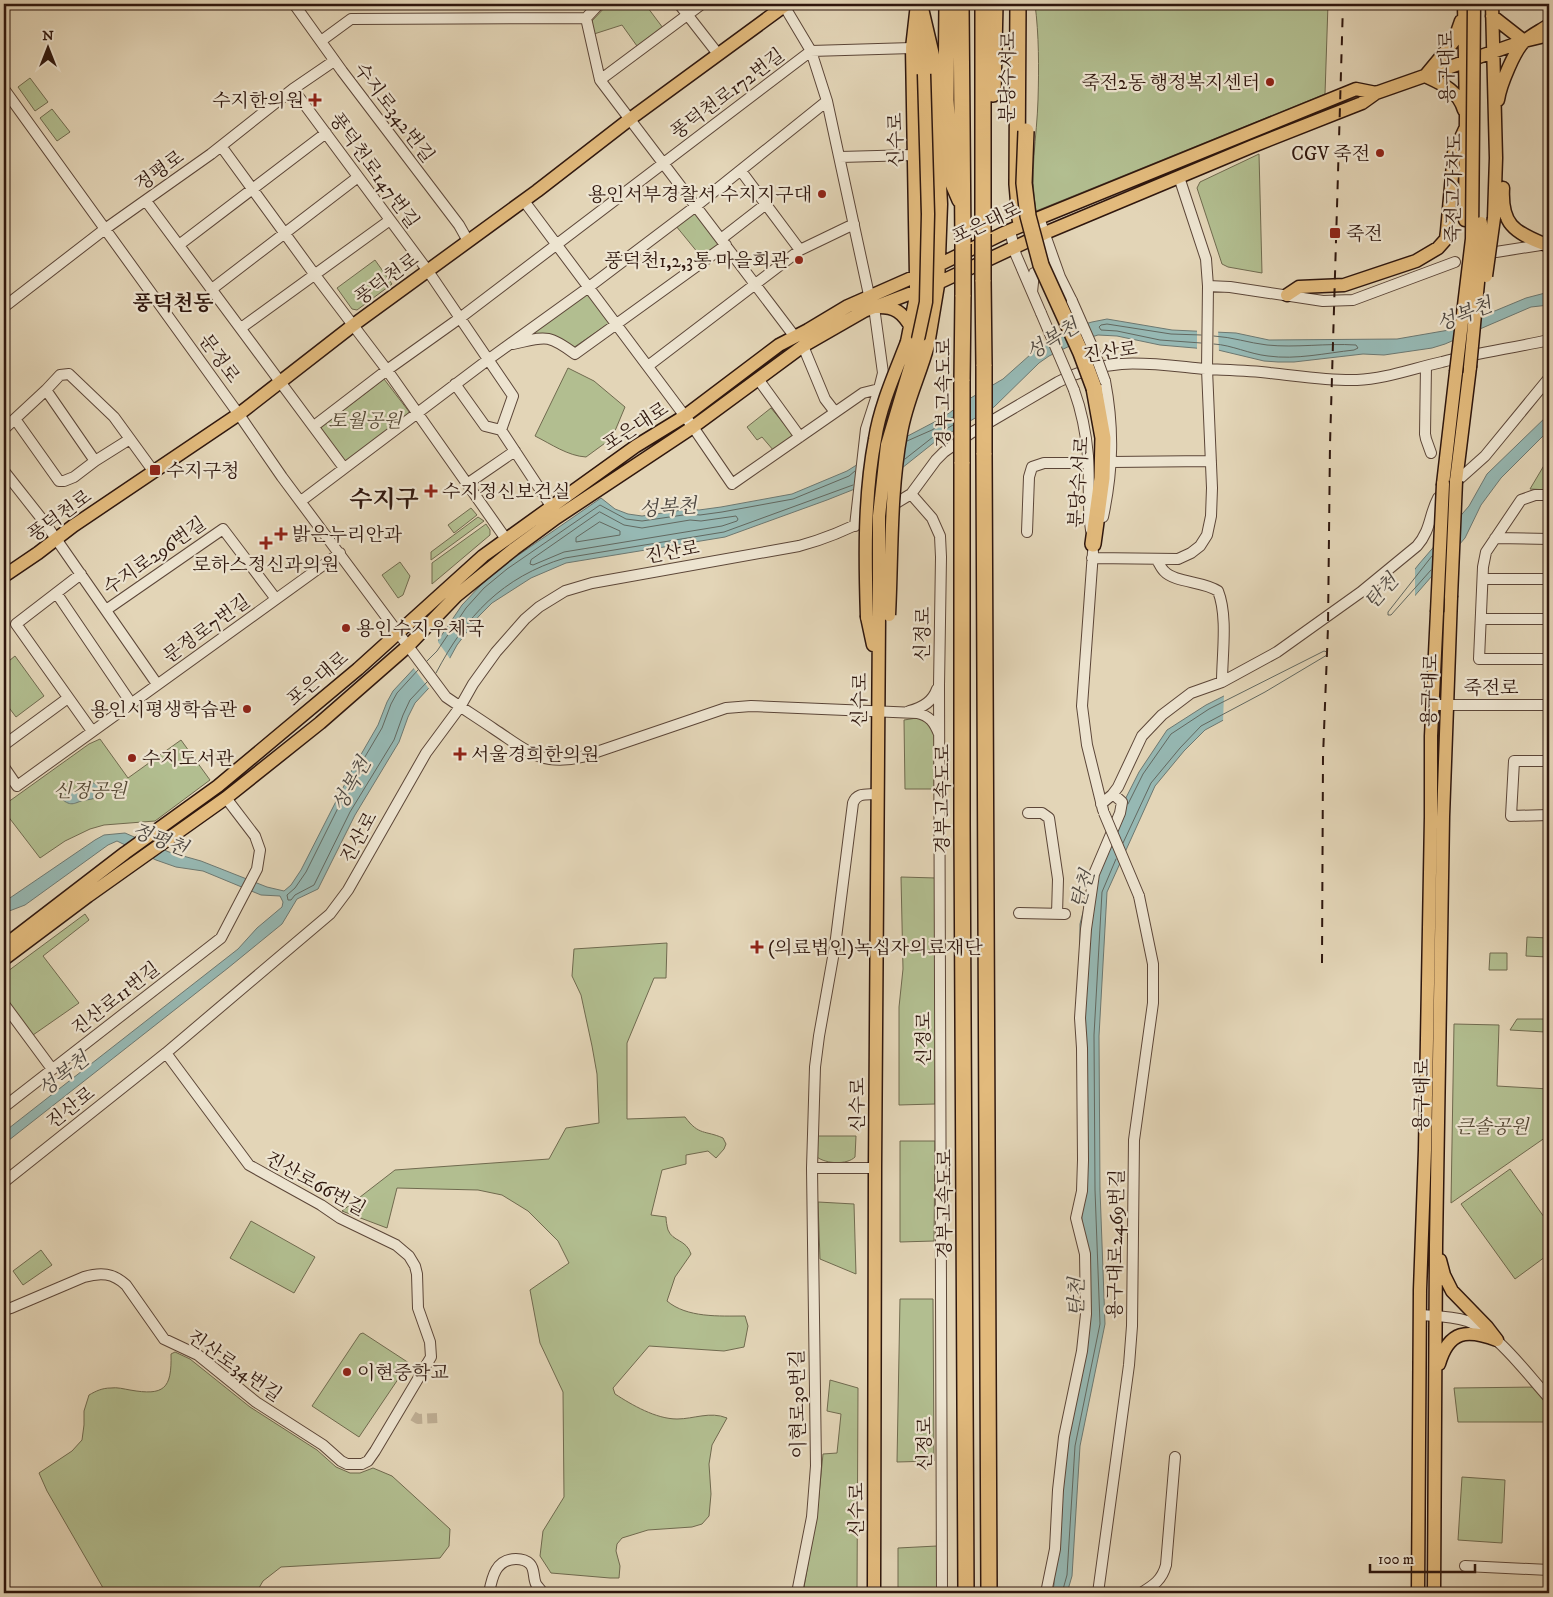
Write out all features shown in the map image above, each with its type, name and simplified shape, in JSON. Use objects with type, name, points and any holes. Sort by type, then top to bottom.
[{"type":"highway","points":[[947,4],[946,100],[950,179],[962,205]]},
{"type":"highway","name":"경부고속도로","points":[[961,4],[963,244],[962,834],[966,1593]]},
{"type":"highway","points":[[983,4],[989,1593]]},
{"type":"highway","points":[[983,155],[992,114],[995,4]]},
{"type":"highway","name":"분당수서로","points":[[1018,4],[1022,131]]},
{"type":"highway","name":"분당수서로","points":[[1027,4],[1028,39],[1017,184],[1020,219],[1033,269],[1070,350],[1090,387],[1094,444],[1093,551]]},
{"type":"main road","name":"풍덕천로","points":[[4,576],[73,526],[239,414],[354,325],[524,201],[785,4]]},
{"type":"main road","name":"신수로","points":[[874,1593],[878,617],[866,525],[874,439],[880,416],[906,342],[916,291],[912,48],[919,4]]},
{"type":"main road","points":[[878,617],[879,516],[887,445],[917,344],[926,302],[928,214],[924,74],[919,4]]},
{"type":"main road","points":[[878,617],[890,538],[901,432],[912,390],[928,345],[938,283],[941,204],[933,55],[919,4]]},
{"type":"main road","name":"죽전고가차도","points":[[1470,368],[1481,240],[1482,4]]},
{"type":"main road","points":[[1466,110],[1457,95],[1445,86],[1425,76],[1454,41],[1468,6]]},
{"type":"main road","name":"죽전고가차도","points":[[1456,372],[1472,239],[1468,6]]},
{"type":"main road","name":"용구대로","points":[[1456,372],[1464,220],[1465,62],[1468,6]]},
{"type":"main road","points":[[1450,482],[1491,246],[1494,218],[1495,126],[1492,10]]},
{"type":"main road","points":[[1492,10],[1524,41],[1499,90],[1495,126],[1503,145],[1503,205],[1508,218],[1518,233],[1547,244]]},
{"type":"main road","name":"포은대로","points":[[1524,41],[1549,25]]},
{"type":"main road","name":"포은대로","points":[[871,301],[900,297],[938,283],[1045,233],[1253,146],[1362,103],[1376,93],[1524,41],[1549,35]]},
{"type":"main road","name":"포은대로","points":[[4,946],[125,853],[218,786],[358,669],[483,556],[506,538],[636,446],[685,416],[779,345],[799,341],[864,310],[871,301],[892,286],[1039,218],[1356,89],[1376,93]]},
{"type":"main road","points":[[1466,110],[1469,99],[1478,94],[1485,94],[1493,99]]},
{"type":"main road","points":[[1287,295],[1299,287],[1344,285],[1370,278],[1416,261],[1438,248],[1446,239],[1454,153],[1465,129]]},
{"type":"main road","points":[[916,252],[920,261],[926,264],[933,262],[940,251]]},
{"type":"main road","points":[[900,297],[892,286],[916,252]]},
{"type":"main road","points":[[871,301],[890,307],[902,314],[910,327]]},
{"type":"main road","name":"포은대로","points":[[4,959],[226,798],[320,723],[408,646],[456,596],[514,549],[556,518],[693,427],[758,379],[799,341]]},
{"type":"main road","points":[[1450,482],[1456,372]]},
{"type":"main road","name":"용구대로","points":[[1434,1593],[1436,1245],[1451,597],[1450,482]]},
{"type":"main road","name":"용구대로","points":[[1417,1593],[1420,1315],[1432,705],[1437,612],[1450,482]]},
{"type":"main road","points":[[1436,1245],[1449,1286],[1497,1340]]},
{"type":"main road","points":[[1436,1374],[1442,1353],[1454,1339],[1465,1334],[1474,1334],[1497,1340]]},
{"type":"main road","points":[[1420,1347],[1424,1344],[1427,1345],[1428,1388],[1436,1396]]},
{"type":"street","name":"수지로342번길","points":[[294,4],[334,61],[459,225],[468,241]]},
{"type":"street","points":[[320,41],[351,19],[586,18],[600,4]]},
{"type":"street","points":[[679,4],[718,54]]},
{"type":"street","points":[[586,18],[600,80],[702,4]]},
{"type":"street","points":[[785,4],[812,51],[827,101],[871,301],[883,373],[866,428],[855,526]]},
{"type":"street","points":[[812,51],[912,48]]},
{"type":"street","name":"풍덕천로172번길","points":[[663,163],[812,51]]},
{"type":"street","name":"정평로","points":[[4,307],[105,229],[220,146],[293,89],[334,61]]},
{"type":"street","name":"풍덕천로172번길","points":[[600,80],[799,341]]},
{"type":"street","name":"문정로","points":[[4,89],[416,657],[446,697],[460,707],[527,751],[550,760],[564,761],[582,758],[726,708],[751,706],[906,712]]},
{"type":"street","name":"풍덕천로147번길","points":[[293,89],[428,271],[513,396],[501,430]]},
{"type":"street","points":[[301,501],[741,172],[827,101]]},
{"type":"street","points":[[179,245],[326,133]]},
{"type":"street","points":[[220,146],[286,234],[314,275],[387,370],[506,538]]},
{"type":"street","points":[[840,157],[914,155]]},
{"type":"street","points":[[314,426],[387,370],[460,318],[663,163]]},
{"type":"street","points":[[741,172],[800,250]]},
{"type":"street","points":[[212,289],[358,177]]},
{"type":"street","points":[[1093,551],[1157,560],[1178,559],[1191,553],[1204,541],[1211,516],[1206,259],[1179,177]]},
{"type":"street","points":[[146,201],[344,468]]},
{"type":"street","points":[[524,201],[693,427]]},
{"type":"street","points":[[508,345],[547,338],[560,343],[575,354],[723,242],[766,204]]},
{"type":"street","points":[[1039,218],[1060,277],[1094,351],[1090,387],[1083,421],[1088,463],[1089,515],[1093,551],[1082,706],[1086,745],[1103,808]]},
{"type":"street","points":[[241,328],[390,220]]},
{"type":"street","points":[[648,366],[800,250],[854,224]]},
{"type":"street","points":[[1010,231],[1014,248],[1042,313],[1112,421],[1111,473],[1103,519],[1093,551]]},
{"type":"street","points":[[1496,252],[1547,244]]},
{"type":"street","points":[[1208,286],[1230,287],[1333,302],[1353,300],[1455,262]]},
{"type":"street","points":[[1032,292],[1034,273],[1047,268],[1060,277]]},
{"type":"street","name":"진산로","points":[[4,1182],[166,1053],[336,908],[426,753],[460,707],[473,684],[496,652],[539,607],[565,591],[600,581],[798,546],[824,539],[855,526],[911,494],[936,460],[971,433],[1075,373],[1100,366],[1135,363],[1260,372],[1334,380],[1359,380],[1549,340]]},
{"type":"street","points":[[799,341],[826,399],[835,412]]},
{"type":"street","points":[[1426,366],[1425,434],[1431,453]]},
{"type":"street","points":[[4,429],[60,375],[69,374],[114,417],[154,472]]},
{"type":"street","points":[[1103,808],[1118,788],[1142,736],[1172,707],[1191,694],[1222,682],[1277,652],[1361,592],[1417,546],[1425,537],[1438,498],[1485,456],[1549,378]]},
{"type":"street","points":[[758,379],[800,437]]},
{"type":"street","points":[[455,384],[485,426],[501,430],[551,506]]},
{"type":"street","name":"포은대로","points":[[693,427],[732,484],[863,393],[879,389]]},
{"type":"street","points":[[46,390],[95,461]]},
{"type":"street","points":[[15,419],[59,481],[64,482],[130,439]]},
{"type":"street","points":[[466,484],[515,451]]},
{"type":"street","points":[[1111,462],[1211,462]]},
{"type":"street","points":[[1026,532],[1028,477],[1032,467],[1044,463],[1088,463]]},
{"type":"street","name":"수지로296번길","points":[[4,472],[57,539],[157,684]]},
{"type":"street","name":"신정로","points":[[911,494],[932,518],[940,536],[941,556],[939,734],[942,1593]]},
{"type":"street","points":[[1549,495],[1535,495],[1521,500],[1486,552],[1479,659],[1549,659]]},
{"type":"street","name":"수지로296번길","points":[[106,610],[223,528],[276,599]]},
{"type":"street","points":[[1495,538],[1549,539]]},
{"type":"street","name":"문정로7번길","points":[[4,768],[18,786],[340,553]]},
{"type":"street","points":[[1157,560],[1164,572],[1210,587],[1218,592],[1222,617],[1222,682]]},
{"type":"street","points":[[81,574],[16,624],[92,731]]},
{"type":"street","points":[[1483,579],[1549,579]]},
{"type":"street","points":[[57,594],[131,703]]},
{"type":"street","points":[[1481,619],[1549,619]]},
{"type":"street","points":[[906,712],[924,706],[935,696],[939,686]]},
{"type":"street","points":[[4,745],[68,698]]},
{"type":"street","name":"죽전로","points":[[1432,705],[1549,705]]},
{"type":"street","points":[[906,712],[926,715],[935,724],[939,734]]},
{"type":"street","points":[[1549,761],[1514,761],[1511,816],[1549,815]]},
{"type":"street","name":"이현로30번길","points":[[797,1593],[812,1517],[816,1466],[812,1212],[815,1067],[835,946],[853,804],[855,798],[860,795],[877,794]]},
{"type":"street","points":[[1046,1593],[1055,1549],[1058,1490],[1064,1437],[1084,1335],[1085,1254],[1076,1221],[1082,1191],[1083,1160],[1080,1018],[1082,969],[1094,874],[1120,813],[1121,801],[1112,794]]},
{"type":"street","name":"진산로11번길","points":[[4,1107],[221,938],[259,863],[259,843],[226,798]]},
{"type":"street","name":"용구대로2469번길","points":[[1098,1593],[1129,1365],[1132,1326],[1134,1140],[1153,1003],[1154,982],[1152,957],[1139,896],[1103,808]]},
{"type":"street","points":[[1019,913],[1061,914],[1049,818],[1042,813],[1028,813]]},
{"type":"street","points":[[4,1004],[52,1069]]},
{"type":"street","name":"진산로66번길","points":[[166,1053],[249,1165],[340,1218],[404,1250],[415,1266],[418,1308],[432,1350],[429,1364],[375,1451]]},
{"type":"street","points":[[812,1168],[875,1168]]},
{"type":"street","name":"진산로34번길","points":[[4,1310],[84,1277],[110,1274],[119,1278],[126,1285],[164,1339],[198,1355],[256,1402],[323,1445],[341,1462],[362,1464],[368,1461],[375,1451]]},
{"type":"street","points":[[1420,1315],[1467,1321],[1482,1328],[1497,1340],[1549,1398]]},
{"type":"street","points":[[1141,1593],[1156,1585],[1163,1576],[1166,1565],[1174,1456]]},
{"type":"street","points":[[489,1593],[497,1569],[504,1561],[521,1559],[530,1563],[536,1584],[543,1593]]},
{"type":"street","points":[[1465,1566],[1549,1570]]},
{"type":"green space","points":[[608,4],[645,4],[663,28],[637,46],[622,25],[594,34],[591,22]]},
{"type":"green space","points":[[1035,4],[1328,4],[1325,94],[1036,211],[1033,169],[1039,64]]},
{"type":"green space","points":[[30,78],[48,102],[35,111],[18,87]]},
{"type":"green space","points":[[52,109],[70,132],[57,141],[40,118]]},
{"type":"green space","points":[[1259,154],[1262,273],[1228,267],[1222,264],[1197,188],[1200,182]]},
{"type":"green space","points":[[694,212],[720,246],[703,259],[676,226]]},
{"type":"green space","points":[[375,260],[392,284],[357,310],[352,309],[337,288]]},
{"type":"green space","points":[[587,292],[611,322],[573,348],[563,341],[520,340]]},
{"type":"green space","points":[[568,368],[594,381],[625,407],[612,438],[586,457],[566,452],[535,436]]},
{"type":"green space","name":"토월공원","points":[[384,379],[410,413],[346,462],[320,428]]},
{"type":"green space","points":[[771,408],[794,436],[774,451],[762,437],[757,440],[747,427]]},
{"type":"green space","points":[[1549,457],[1549,490],[1530,489]]},
{"type":"green space","points":[[471,508],[477,515],[454,533],[448,525]]},
{"type":"green space","points":[[478,517],[484,521],[431,560],[431,552]]},
{"type":"green space","points":[[486,524],[490,530],[490,535],[432,584],[432,563]]},
{"type":"green space","points":[[400,562],[410,576],[403,595],[398,598],[382,575]]},
{"type":"green space","points":[[15,656],[44,696],[16,717],[4,701],[4,665]]},
{"type":"green space","points":[[923,717],[934,725],[936,789],[905,789],[904,720]]},
{"type":"green space","name":"신정공원","points":[[100,739],[128,778],[181,740],[210,780],[155,821],[104,825],[90,829],[65,841],[40,858],[4,811],[4,805],[89,744]]},
{"type":"green space","points":[[901,877],[936,878],[935,1104],[899,1105],[899,1007],[903,969]]},
{"type":"green space","points":[[85,914],[89,920],[43,956],[79,1003],[33,1035],[4,996],[4,974]]},
{"type":"green space","points":[[1527,937],[1549,938],[1548,957],[1526,956]]},
{"type":"green space","points":[[667,943],[666,978],[654,978],[627,1043],[627,1119],[685,1117],[698,1130],[723,1138],[726,1144],[716,1158],[708,1151],[686,1155],[686,1164],[662,1170],[651,1215],[666,1217],[670,1234],[683,1243],[691,1254],[675,1277],[667,1301],[684,1311],[704,1315],[745,1316],[748,1326],[744,1347],[724,1351],[649,1346],[613,1388],[615,1394],[644,1411],[661,1417],[683,1419],[714,1415],[727,1418],[712,1445],[709,1464],[711,1494],[709,1516],[702,1524],[692,1527],[648,1530],[622,1538],[617,1544],[616,1551],[620,1566],[619,1578],[551,1573],[540,1556],[543,1531],[564,1497],[563,1392],[540,1343],[530,1290],[569,1263],[558,1241],[528,1211],[502,1195],[478,1190],[397,1188],[387,1228],[342,1211],[395,1170],[549,1159],[566,1128],[599,1123],[597,1074],[592,1046],[581,995],[572,976],[574,949]]},
{"type":"green space","points":[[1490,953],[1507,953],[1507,970],[1489,970]]},
{"type":"green space","points":[[1517,1019],[1549,1019],[1549,1030],[1545,1032],[1510,1030]]},
{"type":"green space","name":"큰솔공원","points":[[1454,1024],[1499,1025],[1497,1086],[1549,1089],[1549,1135],[1451,1203]]},
{"type":"green space","points":[[816,1136],[856,1136],[855,1157],[847,1161],[831,1162],[817,1157]]},
{"type":"green space","points":[[900,1141],[935,1141],[934,1241],[900,1242]]},
{"type":"green space","points":[[1510,1169],[1549,1224],[1549,1254],[1515,1279],[1461,1204]]},
{"type":"green space","points":[[818,1202],[854,1204],[856,1274],[820,1259]]},
{"type":"green space","points":[[251,1221],[315,1257],[294,1293],[230,1258]]},
{"type":"green space","points":[[41,1250],[52,1265],[23,1285],[13,1271]]},
{"type":"green space","points":[[900,1299],[933,1299],[934,1461],[897,1462]]},
{"type":"green space","points":[[363,1333],[409,1363],[359,1437],[312,1406],[360,1334]]},
{"type":"green space","points":[[175,1352],[190,1359],[250,1407],[317,1450],[336,1467],[350,1473],[360,1473],[373,1468],[392,1476],[450,1529],[449,1546],[440,1558],[281,1567],[263,1581],[256,1593],[106,1593],[47,1491],[39,1473],[72,1451],[82,1440],[84,1411],[89,1395],[102,1389],[120,1388],[151,1392],[164,1387],[170,1375],[171,1354]]},
{"type":"green space","points":[[830,1380],[858,1388],[857,1593],[803,1593],[818,1505],[823,1454],[837,1453],[841,1414],[827,1411]]},
{"type":"green space","points":[[1540,1387],[1549,1398],[1549,1422],[1458,1422],[1454,1388]]},
{"type":"green space","points":[[1462,1477],[1505,1480],[1502,1543],[1458,1540]]},
{"type":"green space","points":[[937,1546],[938,1593],[898,1593],[898,1548]]},
{"type":"water","name":"성복천","points":[[1549,292],[1549,305],[1531,307],[1432,348],[1384,355],[1363,354],[1278,362],[1264,361],[1218,350],[1160,345],[1117,336],[1098,335],[1082,340],[1049,356],[1039,363],[994,407],[936,441],[902,468],[875,481],[725,537],[566,563],[531,578],[492,603],[479,616],[457,645],[440,676],[415,703],[399,742],[355,815],[318,889],[297,899],[282,924],[4,1144],[4,1132],[238,949],[257,928],[282,907],[283,902],[280,896],[261,895],[203,871],[176,867],[156,860],[117,841],[108,845],[25,905],[4,913],[4,902],[95,840],[104,835],[125,833],[169,852],[201,861],[267,887],[284,891],[291,885],[301,870],[352,770],[378,725],[393,691],[433,648],[462,605],[504,565],[601,498],[615,509],[628,514],[642,516],[690,509],[699,510],[721,507],[792,494],[847,471],[879,451],[942,418],[1003,379],[1040,346],[1074,327],[1092,322],[1107,319],[1172,330],[1236,333],[1269,340],[1397,339],[1449,330],[1526,298]]},
{"type":"water","name":"탄천","points":[[1549,414],[1549,430],[1501,478],[1481,505],[1465,538],[1392,622],[1268,696],[1205,730],[1184,751],[1155,786],[1107,892],[1099,1036],[1100,1190],[1105,1324],[1080,1446],[1072,1576],[1067,1593],[1051,1593],[1054,1585],[1058,1481],[1087,1301],[1082,1231],[1079,1053],[1080,924],[1098,853],[1139,772],[1167,730],[1206,705],[1375,620],[1419,564],[1469,506],[1487,474]]},
{"type":"water","points":[[92,782],[100,787],[103,795],[72,804],[63,800],[67,792],[80,789]]},
{"type":"pier","points":[[1197,328],[1218,329],[1219,352],[1197,351]]},
{"type":"pier","points":[[1415,564],[1415,599],[1393,624],[1269,699],[1223,723],[1224,693],[1373,618]]},
{"type":"pier","points":[[438,636],[438,642],[451,660],[442,677],[430,690],[412,666]]},
{"type":"tunnel","points":[[413,1416],[418,1419],[438,1418]]},
{"type":"railway","points":[[1322,963],[1323,757],[1328,627],[1330,444],[1343,4]]},
{"type":"place","name":"죽전2동 행정복지센터","points":[[1270,82]]},
{"type":"place","name":"수지한의원","points":[[315,100]]},
{"type":"place","name":"CGV 죽전","points":[[1380,153]]},
{"type":"place","name":"용인서부경찰서 수지지구대","points":[[822,194]]},
{"type":"place","name":"죽전","points":[[1335,233]]},
{"type":"place","name":"풍덕천1,2,3통 마을회관","points":[[799,260]]},
{"type":"place","name":"수지구청","points":[[155,470]]},
{"type":"place","name":"수지정신보건실","points":[[431,491]]},
{"type":"place","name":"밝은누리안과","points":[[281,534]]},
{"type":"place","name":"로하스정신과의원","points":[[266,543]]},
{"type":"place","name":"용인수지우체국","points":[[346,628]]},
{"type":"place","name":"용인시평생학습관","points":[[247,709]]},
{"type":"place","name":"서울경희한의원","points":[[460,754]]},
{"type":"place","name":"수지도서관","points":[[132,758]]},
{"type":"place","name":"(의료법인)녹십자의료재단","points":[[757,947]]},
{"type":"place","name":"이현중학교","points":[[347,1372]]},
{"type":"district","name":"풍덕천동","points":[[173,303]]},
{"type":"district","name":"수지구","points":[[384,499]]},
{"type":"water label","name":"정평천","points":[[160,839]]}]
